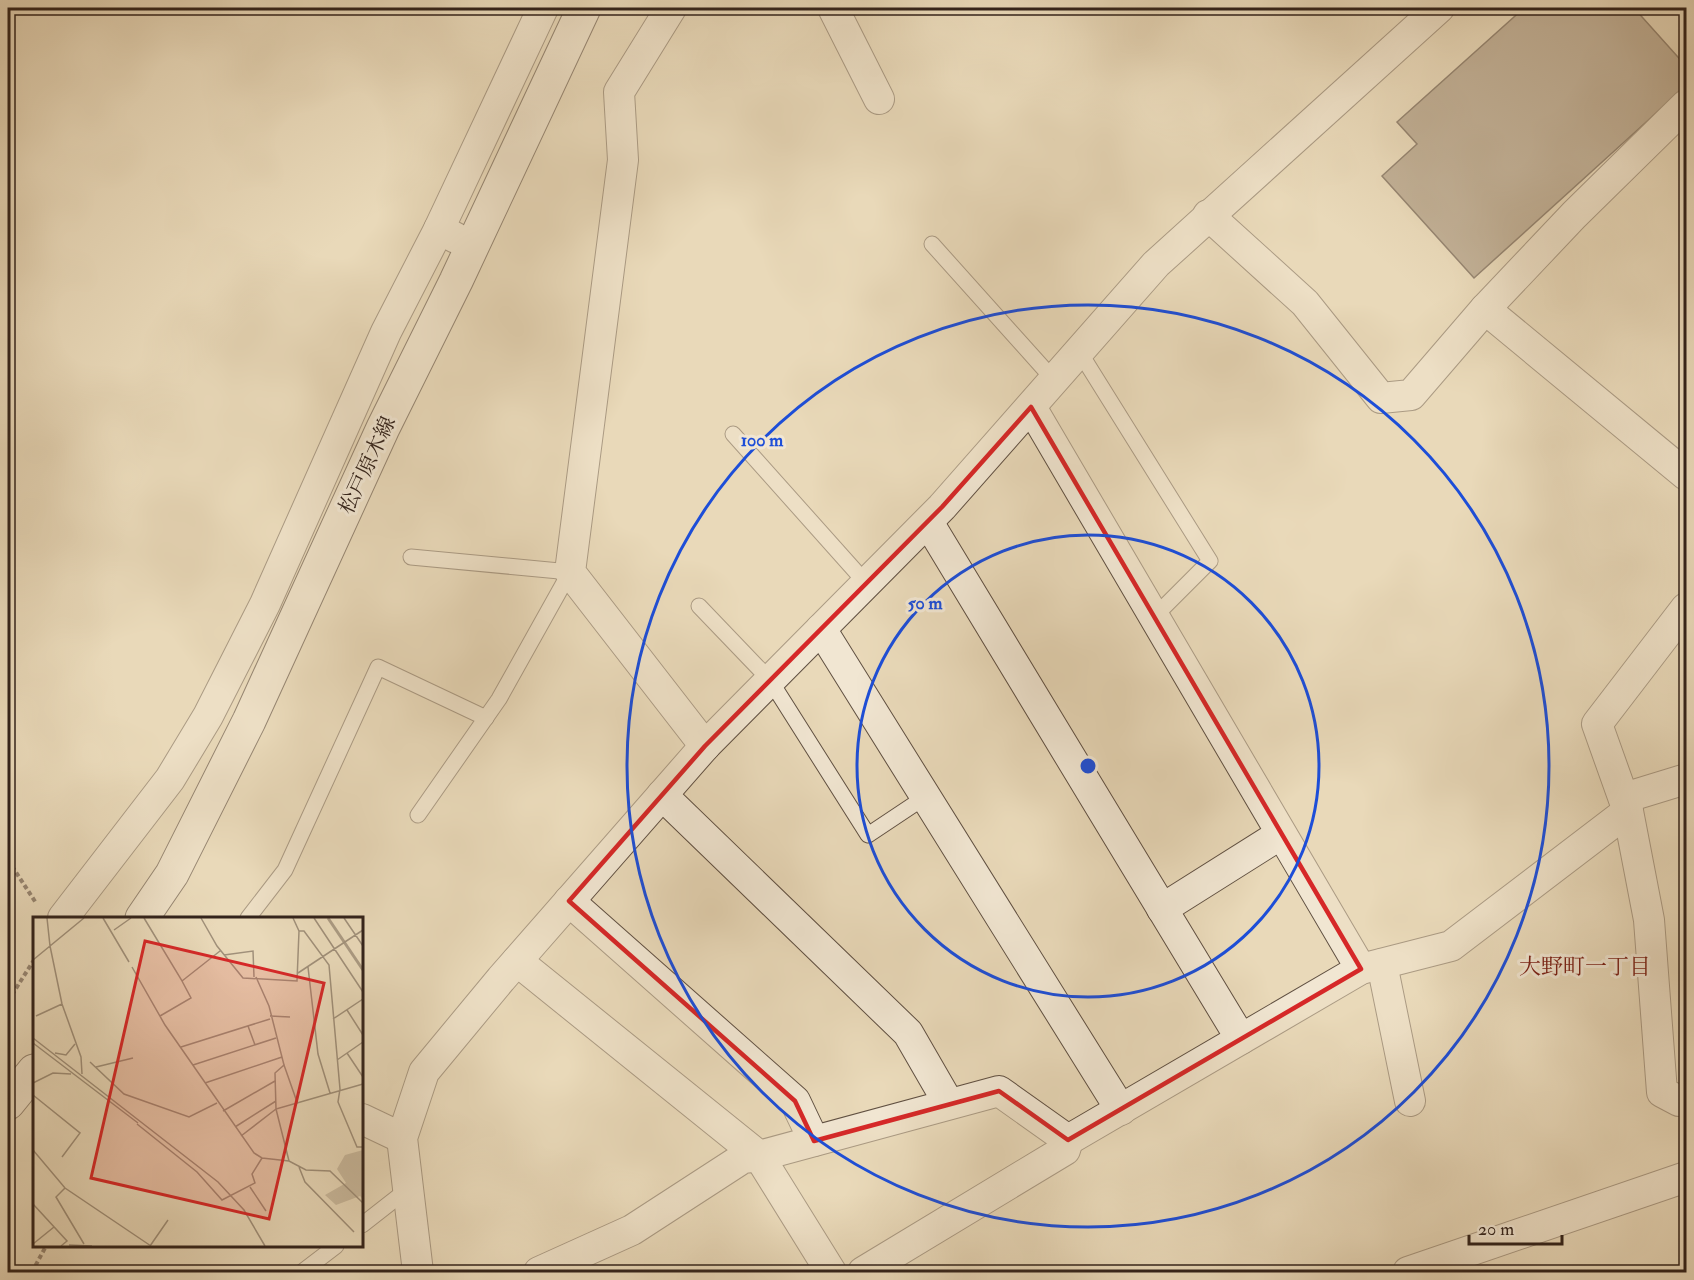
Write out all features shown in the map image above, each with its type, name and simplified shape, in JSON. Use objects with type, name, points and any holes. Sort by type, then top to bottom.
[{"type":"main road","name":"松戸原木線","points":[[143,917],[172,874],[249,721],[383,428],[584,8]]},
{"type":"main road","points":[[8,1103],[33,1072]]},
{"type":"street","points":[[52,914],[170,779],[208,716],[265,604],[382,342],[439,229],[543,8]]},
{"type":"street","points":[[670,8],[619,92],[623,159],[570,572],[705,746]]},
{"type":"street","points":[[833,8],[879,99]]},
{"type":"street","points":[[418,1272],[402,1138],[424,1072],[517,961],[705,746],[928,522],[1156,264],[1439,8]]},
{"type":"street","points":[[1208,215],[1305,303],[1381,398],[1411,395],[1485,309],[1574,215],[1686,105]]},
{"type":"street","points":[[439,229],[472,246]]},
{"type":"street","points":[[1485,309],[1686,475]]},
{"type":"street","points":[[1031,407],[1281,834],[1371,967],[1410,1101]]},
{"type":"street","points":[[928,522],[1241,1040]]},
{"type":"street","points":[[1686,608],[1597,724],[1626,804],[1649,920],[1662,1092],[1679,1101],[1686,1099]]},
{"type":"street","points":[[821,628],[1120,1110]]},
{"type":"street","points":[[863,1272],[1065,1150],[1068,1140],[1371,967],[1451,946],[1626,804],[1686,779]]},
{"type":"street","points":[[662,795],[908,1033],[948,1104]]},
{"type":"street","points":[[1162,909],[1281,834]]},
{"type":"street","points":[[569,901],[795,1101],[814,1141]]},
{"type":"street","points":[[517,961],[759,1156],[831,1272]]},
{"type":"street","points":[[539,1272],[632,1230],[743,1158],[759,1156],[999,1091],[1068,1140]]},
{"type":"street","points":[[363,1119],[402,1138]]},
{"type":"street","points":[[1408,1272],[1686,1177]]},
{"type":"lane","points":[[932,244],[1054,380]]},
{"type":"lane","points":[[1079,351],[1210,561],[1155,618]]},
{"type":"lane","points":[[734,434],[866,584]]},
{"type":"lane","points":[[411,557],[570,572],[486,718],[418,815]]},
{"type":"lane","points":[[699,606],[770,680],[868,835],[925,797]]},
{"type":"lane","points":[[249,917],[285,870],[378,667],[486,718]]},
{"type":"lane","points":[[363,1224],[408,1189]]},
{"type":"lane","points":[[302,1272],[333,1247]]},
{"type":"path","points":[[8,860],[52,914]]},
{"type":"path","points":[[8,1002],[33,962]]},
{"type":"path","points":[[32,1272],[45,1247]]},
{"type":"highlighted area","points":[[1031,407],[1361,969],[1068,1140],[999,1091],[814,1141],[795,1101],[569,901],[705,746],[942,507]]},
{"type":"building","points":[[1524,8],[1634,8],[1686,66],[1686,86],[1474,278],[1382,176],[1417,144],[1397,122]]},
{"type":"district","name":"大野町一丁目","points":[[1585,966]]}]
